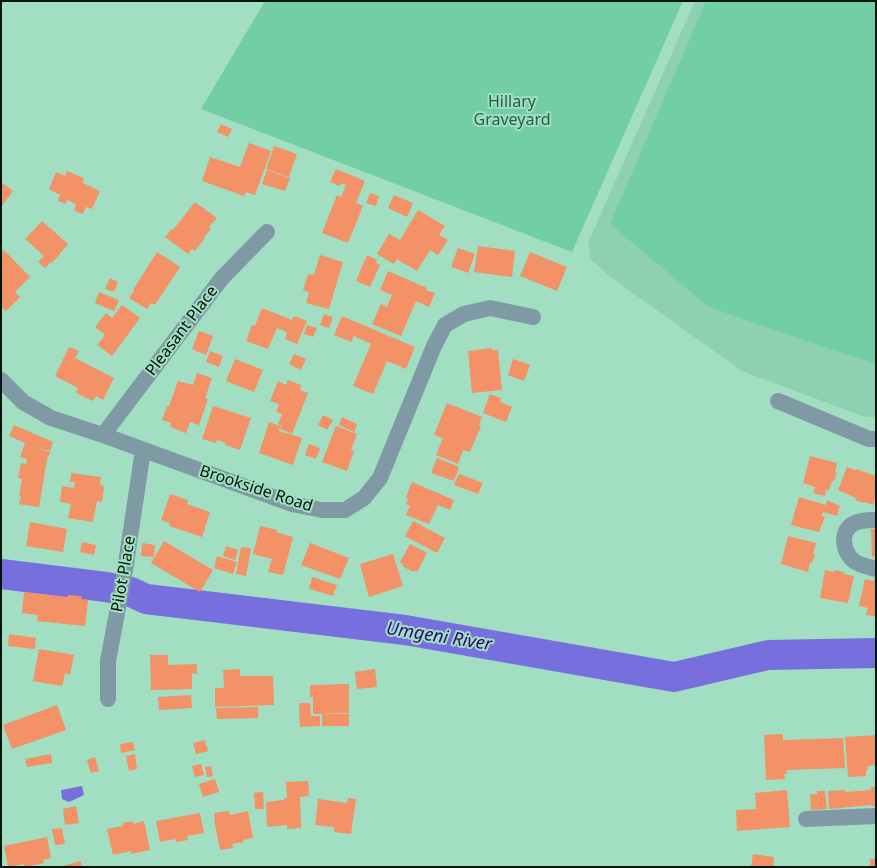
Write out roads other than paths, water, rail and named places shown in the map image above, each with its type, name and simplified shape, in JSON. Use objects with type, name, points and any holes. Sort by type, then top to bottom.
[{"type":"street","name":"Pleasant Place","points":[[104,436],[222,278],[267,232]]},
{"type":"street","name":"Brookside Road","points":[[1,380],[23,402],[52,418],[292,504],[322,510],[345,510],[364,498],[380,478],[434,346],[445,326],[464,314],[490,308],[533,317]]},
{"type":"street","points":[[778,401],[869,439],[876,439]]},
{"type":"street","name":"Pilot Place","points":[[108,699],[108,661],[120,601],[143,450]]},
{"type":"street","points":[[876,520],[854,522],[847,528],[843,539],[844,546],[854,562],[876,569]]},
{"type":"street","points":[[806,819],[876,816]]},
{"type":"waterway","name":"Umgeni River","points":[[1,574],[106,587],[131,592],[146,599],[405,630],[674,677],[768,655],[876,653]]},
{"type":"park label","name":"Hillary Graveyard","points":[[512,111]]}]
